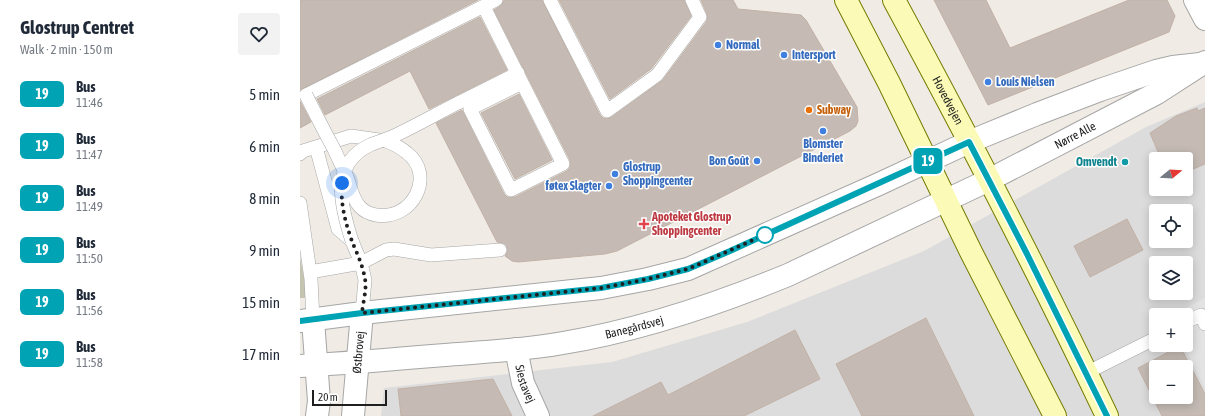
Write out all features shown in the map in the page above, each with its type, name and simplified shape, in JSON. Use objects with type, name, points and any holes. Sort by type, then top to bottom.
[{"type":"main road","points":[[846,0],[1055,416]]},
{"type":"main road","name":"Hovedvejen","points":[[894,0],[989,180],[1107,416]]},
{"type":"street","points":[[1195,0],[1205,19]]},
{"type":"street","name":"Nørre Alle","points":[[969,142],[1094,92],[1156,71],[1203,63]]},
{"type":"street","name":"Nørre Alle","points":[[946,201],[1157,93],[1203,63]]},
{"type":"street","points":[[317,416],[318,401],[308,366],[307,321],[362,313],[601,288],[648,279],[688,269],[969,142]]},
{"type":"street","name":"Banegårdsvej","points":[[308,366],[516,350],[561,344],[642,326],[726,299],[788,275],[897,222],[946,201]]},
{"type":"street","name":"Østbrovej","points":[[353,416],[362,313]]},
{"type":"street","name":"Siestavej","points":[[516,350],[523,383],[538,416]]},
{"type":"lane","points":[[300,154],[316,147],[351,136],[386,141],[409,153],[416,164],[420,176],[419,188],[414,199],[406,208],[394,215],[380,216],[370,214],[361,208],[352,196],[347,177],[306,95],[496,0]]},
{"type":"lane","points":[[550,0],[607,111],[657,76],[700,17],[692,0]]},
{"type":"lane","points":[[484,7],[520,78],[562,164],[511,190],[470,109],[520,78]]},
{"type":"lane","points":[[362,313],[365,280],[361,263],[343,213],[341,191],[343,175],[347,164],[353,156],[370,145],[394,136],[458,103],[520,78]]},
{"type":"lane","points":[[316,147],[338,229],[352,241]]},
{"type":"lane","points":[[300,203],[310,272],[307,321]]},
{"type":"lane","points":[[310,272],[361,263],[386,250],[394,249],[431,255],[500,250]]},
{"type":"lane","points":[[1193,319],[1201,315],[1205,324]]},
{"type":"lane","points":[[1086,373],[1149,342]]},
{"type":"shaded area","points":[[1205,102],[1205,416],[381,416],[384,388],[612,362],[747,322],[924,251],[1146,127]]},
{"type":"shaded area","points":[[300,257],[308,298],[300,298]]},
{"type":"shaded area","points":[[1205,298],[1205,388],[1193,365],[1193,360],[1191,360],[1187,352],[1193,352],[1193,308],[1186,308]]},
{"type":"building","points":[[300,0],[478,0],[300,90]]},
{"type":"building","points":[[504,0],[542,0],[600,115],[607,119],[612,117],[663,80],[707,21],[707,14],[701,0],[733,0],[738,9],[801,15],[806,20],[857,107],[858,121],[856,126],[850,131],[617,251],[605,254],[518,262],[512,261],[505,256],[508,250],[506,245],[497,242],[436,123],[462,110],[504,194],[507,197],[515,197],[567,171],[570,168],[570,160],[494,10],[502,5]]},
{"type":"building","points":[[559,0],[684,0],[691,16],[651,69],[610,99]]},
{"type":"building","points":[[934,0],[986,0],[1010,48],[1129,0],[1167,0],[1175,16],[1169,32],[988,105]]},
{"type":"building","points":[[480,17],[507,70],[429,109],[410,71],[325,115],[317,99]]},
{"type":"building","points":[[519,94],[552,160],[515,179],[481,113]]},
{"type":"building","points":[[300,101],[311,122],[300,128]]},
{"type":"building","points":[[1197,108],[1198,111],[1205,108],[1205,164],[1193,169],[1193,152],[1158,152],[1150,133],[1176,116]]},
{"type":"building","points":[[1127,219],[1143,250],[1090,277],[1074,246]]},
{"type":"building","points":[[926,318],[974,416],[862,416],[836,364]]},
{"type":"building","points":[[795,330],[820,379],[744,416],[593,416],[661,382],[668,395]]},
{"type":"building","points":[[1169,352],[1183,352],[1187,360],[1153,360]]},
{"type":"building","points":[[1149,362],[1149,390],[1138,368]]},
{"type":"building","points":[[1193,371],[1205,394],[1205,416],[1162,416],[1156,404],[1193,404]]},
{"type":"building","points":[[493,379],[512,416],[401,416],[398,389]]},
{"type":"bus line","name":"19","points":[[300,321],[601,288],[648,279],[688,269],[879,184],[969,142],[1026,252],[1107,416]]},
{"type":"place","name":"Normal","points":[[718,45]]},
{"type":"place","name":"Intersport","points":[[784,55]]},
{"type":"place","name":"Louis Nielsen","points":[[988,82]]},
{"type":"place","name":"Subway","points":[[809,110]]},
{"type":"place","name":"Blomster Binderiet","points":[[823,131]]},
{"type":"place","name":"Bon Goût","points":[[757,161]]},
{"type":"place","name":"Omvendt","points":[[1125,162]]},
{"type":"place","name":"Glostrup Shoppingcenter","points":[[615,174]]},
{"type":"place","name":"føtex Slagter","points":[[609,186]]},
{"type":"place","name":"Apoteket Glostrup Shoppingcenter","points":[[644,224]]},
{"type":"route","points":[[342,183],[341,191],[343,213],[361,263],[365,280],[362,313],[601,288],[648,279],[688,269],[769,233],[765,235]]}]
